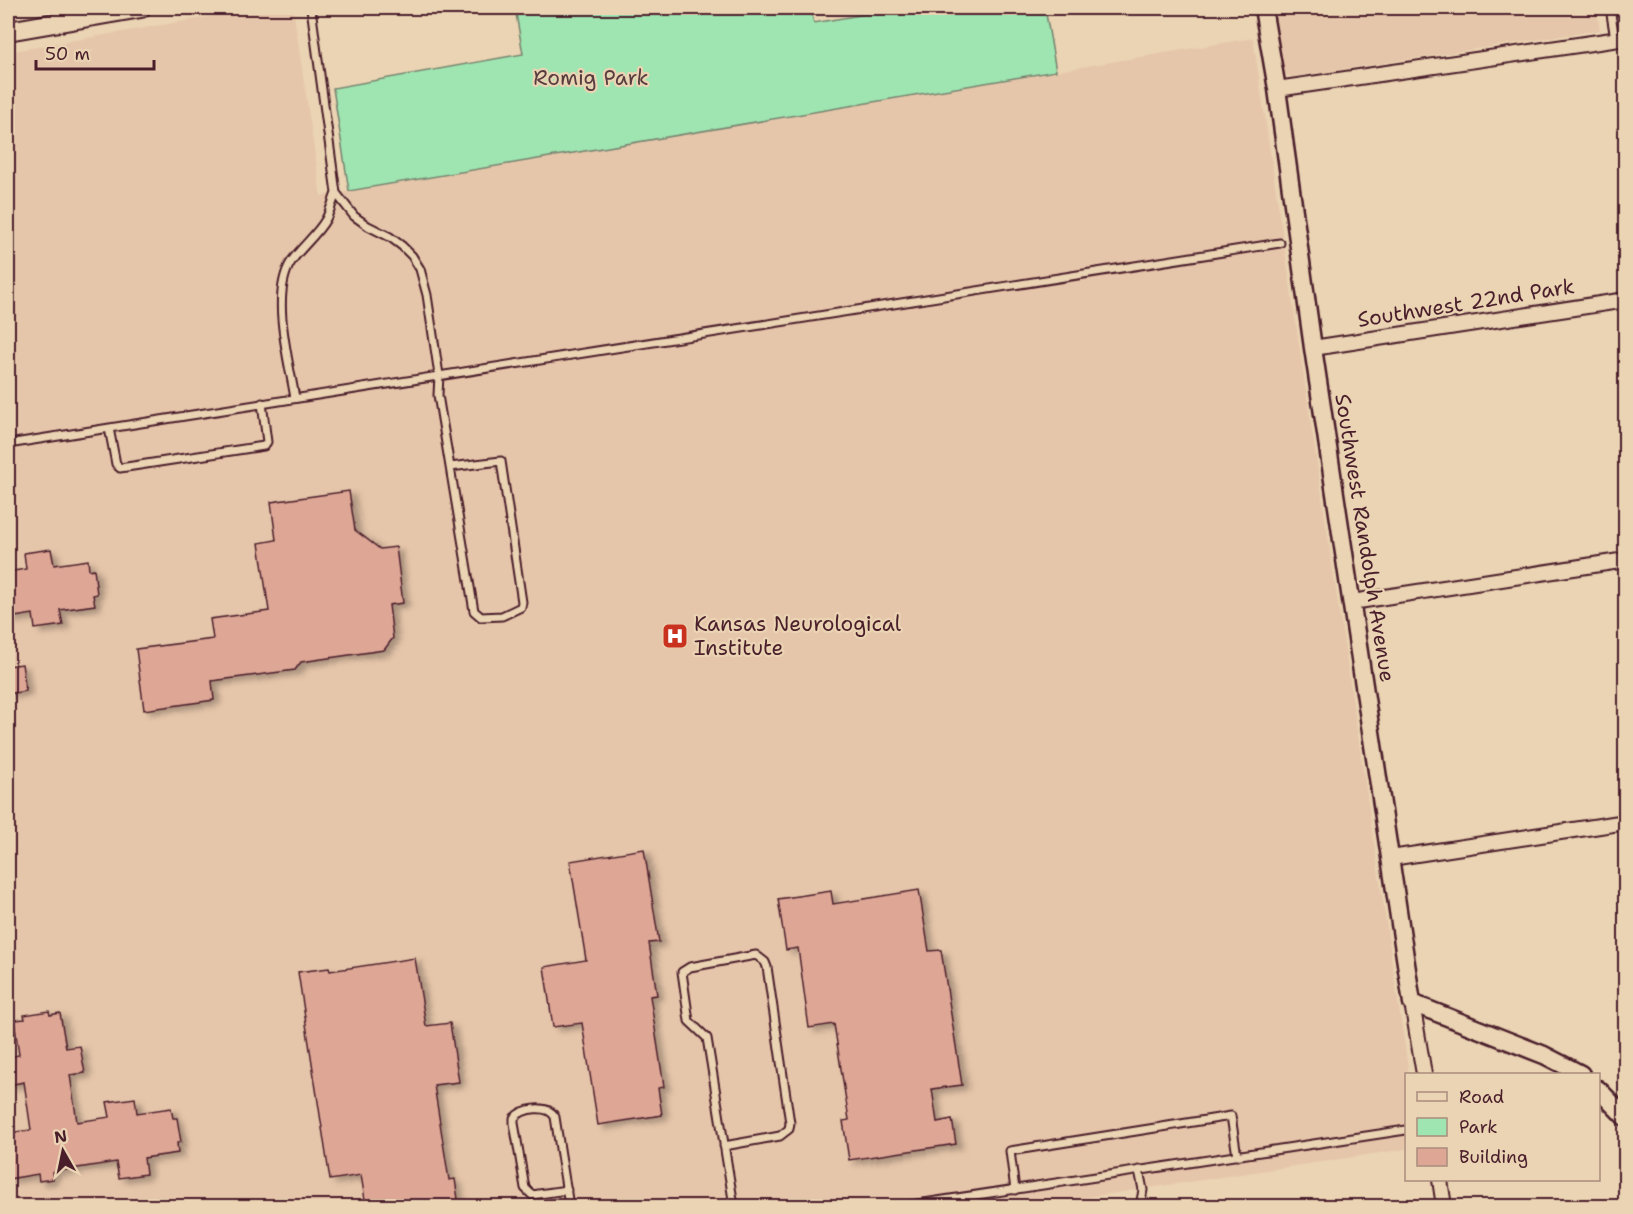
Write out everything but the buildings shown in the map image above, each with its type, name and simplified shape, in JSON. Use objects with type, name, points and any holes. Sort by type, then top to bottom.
[{"type":"main road","points":[[8,31],[141,8]]},
{"type":"street","name":"Southwest Randolph Avenue","points":[[1263,8],[1424,1073]]},
{"type":"street","points":[[1277,89],[1620,38]]},
{"type":"street","name":"Southwest 22nd Park","points":[[1313,348],[1626,300]]},
{"type":"street","points":[[1352,602],[1626,560]]},
{"type":"street","points":[[1391,858],[1626,822]]},
{"type":"street","points":[[1412,1003],[1544,1055],[1579,1073]]},
{"type":"street","points":[[1600,1090],[1626,1118]]},
{"type":"street","points":[[1440,1181],[1444,1206]]},
{"type":"lane","points":[[295,398],[281,311],[284,275],[291,261],[326,219],[336,193],[311,8]]},
{"type":"lane","points":[[1610,8],[1620,38]]},
{"type":"lane","points":[[336,193],[354,216],[402,246],[420,269],[427,295],[440,375],[438,395],[450,467],[474,611],[481,617],[502,615],[521,607],[501,461],[450,467]]},
{"type":"lane","points":[[8,444],[1280,243]]},
{"type":"lane","points":[[109,428],[116,464],[120,468],[264,446],[267,442],[262,403]]},
{"type":"lane","points":[[724,1146],[780,1136],[789,1130],[790,1123],[767,967],[765,962],[756,956],[690,967],[682,972],[689,1021],[707,1038],[724,1146],[734,1206]]},
{"type":"lane","points":[[567,1190],[532,1195],[525,1188],[514,1122],[514,1118],[521,1112],[544,1109],[552,1112],[555,1117],[567,1190],[569,1206]]},
{"type":"lane","points":[[1015,1190],[1010,1152],[1231,1116],[1237,1155]]},
{"type":"lane","points":[[904,1206],[1405,1130]]},
{"type":"lane","points":[[1139,1170],[1143,1190],[1140,1206]]},
{"type":"shaded area","name":"Kansas Neurological Institute","points":[[259,8],[293,8],[321,196],[1253,38],[1409,1073],[1405,1073],[1405,1149],[1030,1206],[8,1206],[8,52]]},
{"type":"shaded area","points":[[1271,8],[1596,8],[1600,30],[1292,77],[1284,74],[1279,68]]},
{"type":"green space","name":"Romig Park","points":[[515,8],[810,8],[814,23],[901,8],[1045,8],[1056,71],[349,191],[333,88],[523,54]]},
{"type":"place","name":"Kansas Neurological Institute","points":[[675,636]]}]
